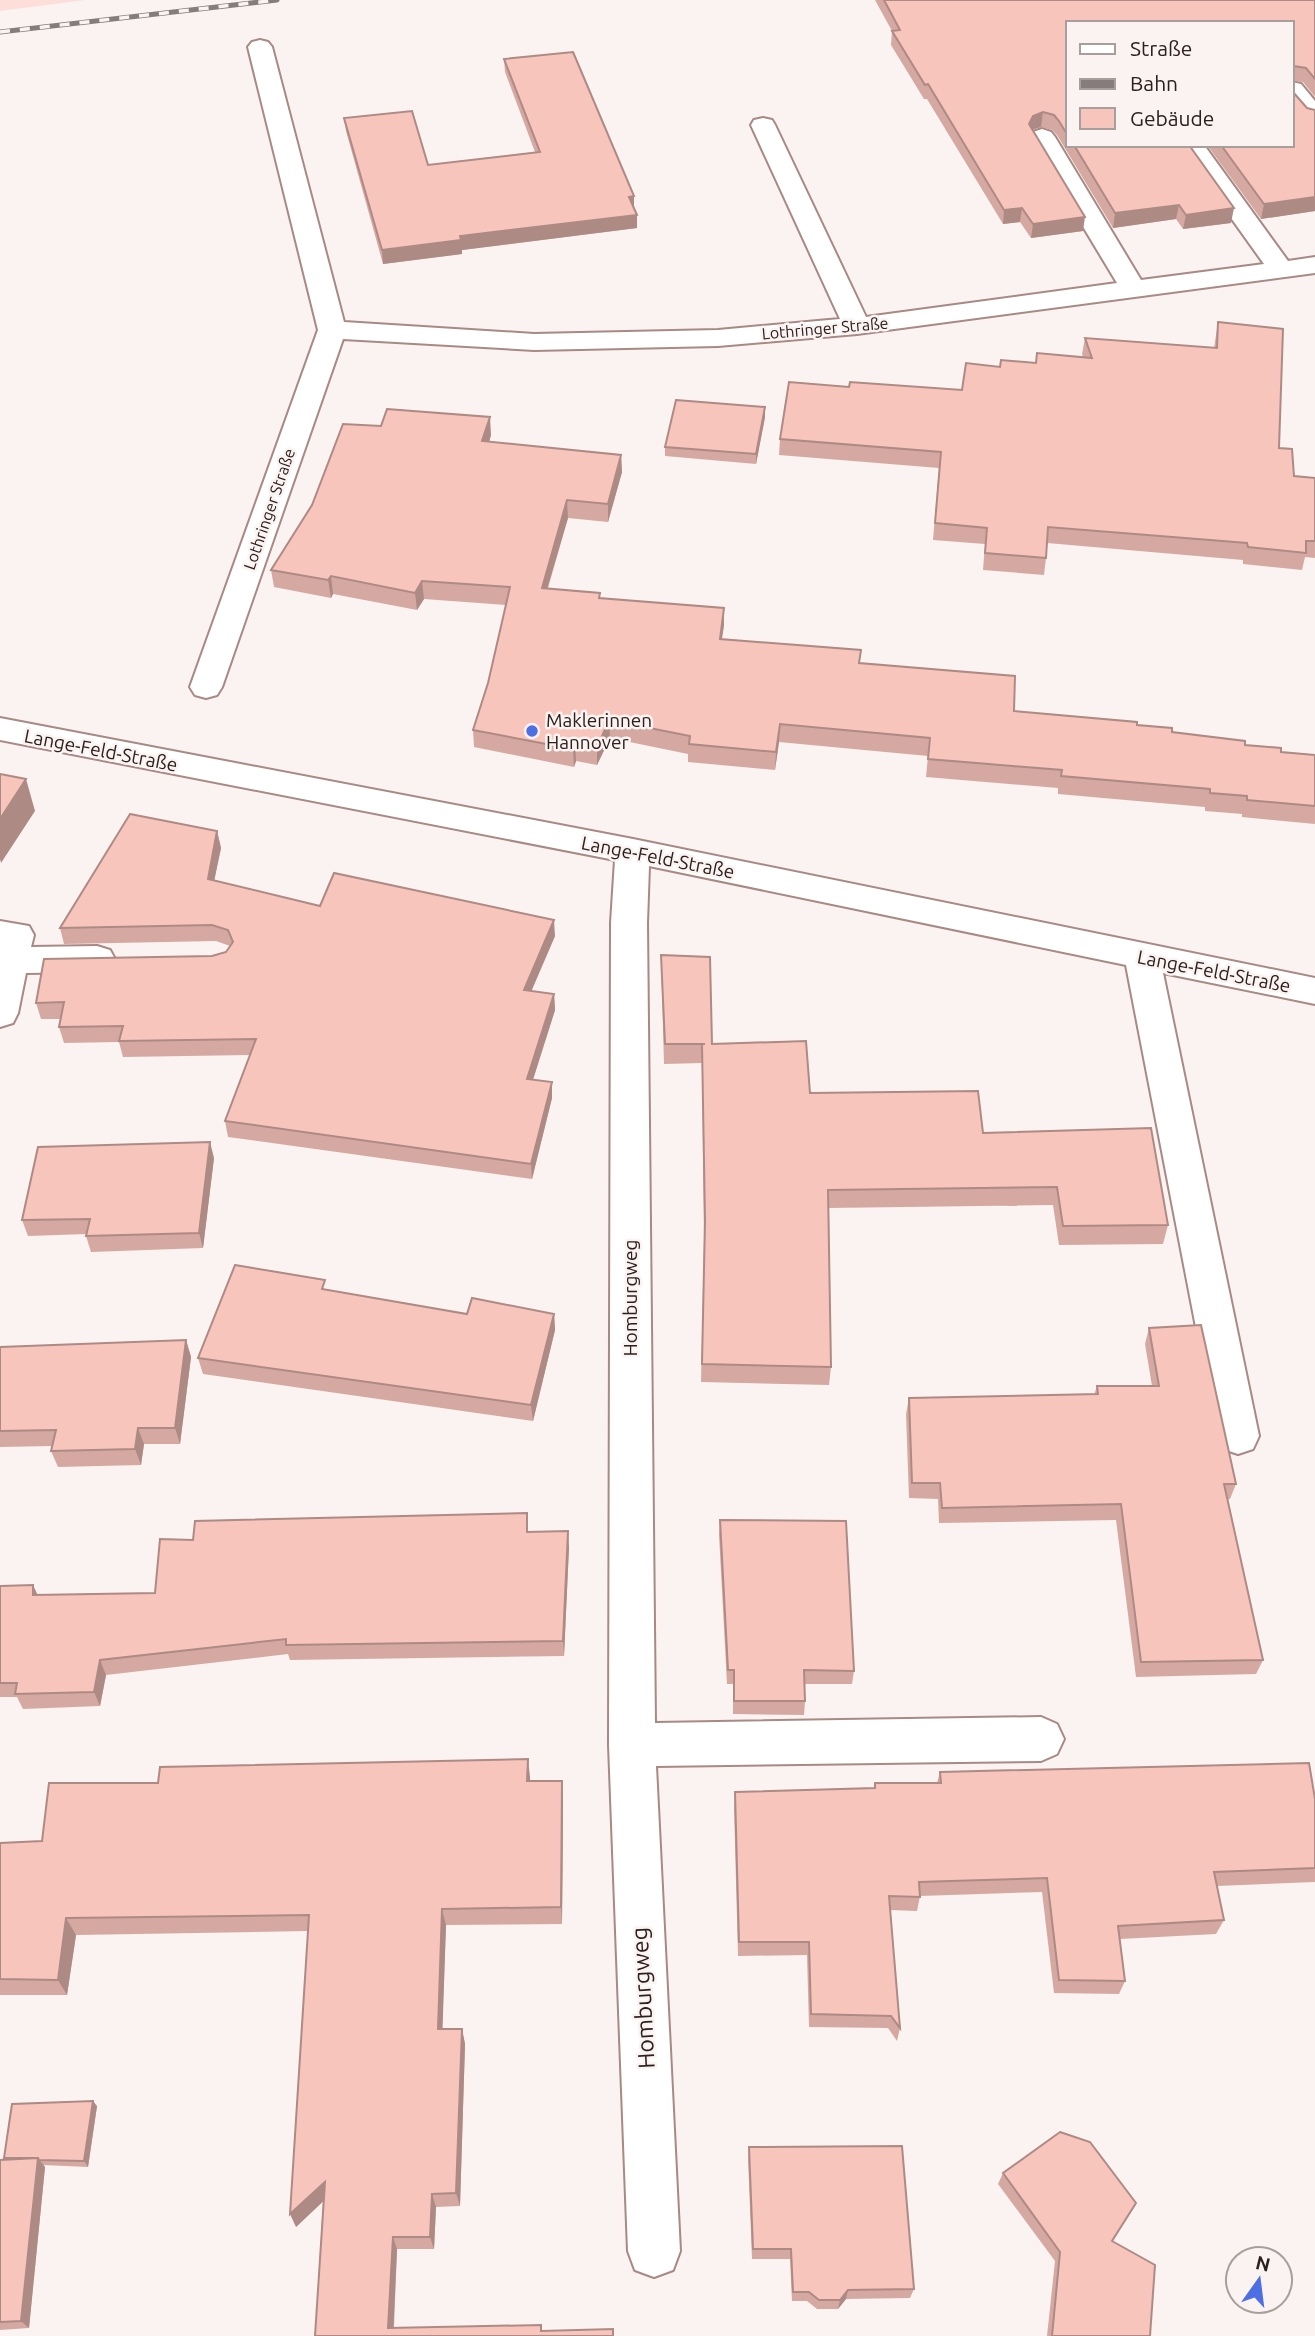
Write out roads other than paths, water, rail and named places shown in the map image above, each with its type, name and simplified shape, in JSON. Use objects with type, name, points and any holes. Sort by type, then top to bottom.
[{"type":"street","points":[[260,47],[332,330]]},
{"type":"street","points":[[1294,91],[1315,116]]},
{"type":"street","points":[[763,125],[857,326]]},
{"type":"street","points":[[1042,137],[1134,290]]},
{"type":"street","points":[[1192,147],[1281,269]]},
{"type":"street","name":"Lothringer Straße","points":[[206,687],[332,330],[534,342],[718,338],[857,326],[1315,265]]},
{"type":"street","name":"Lange-Feld-Straße","points":[[0,729],[633,851],[1315,991]]},
{"type":"street","name":"Homburgweg","points":[[633,851],[629,923],[632,1745],[654,2250]]},
{"type":"street","points":[[0,1013],[6,947],[134,958]]},
{"type":"street","points":[[1142,957],[1238,1436]]},
{"type":"street","points":[[632,1745],[1041,1739]]},
{"type":"railway","points":[[0,32],[277,0]]},
{"type":"place","name":"Maklerinnen Hannover","points":[[532,731]]}]
